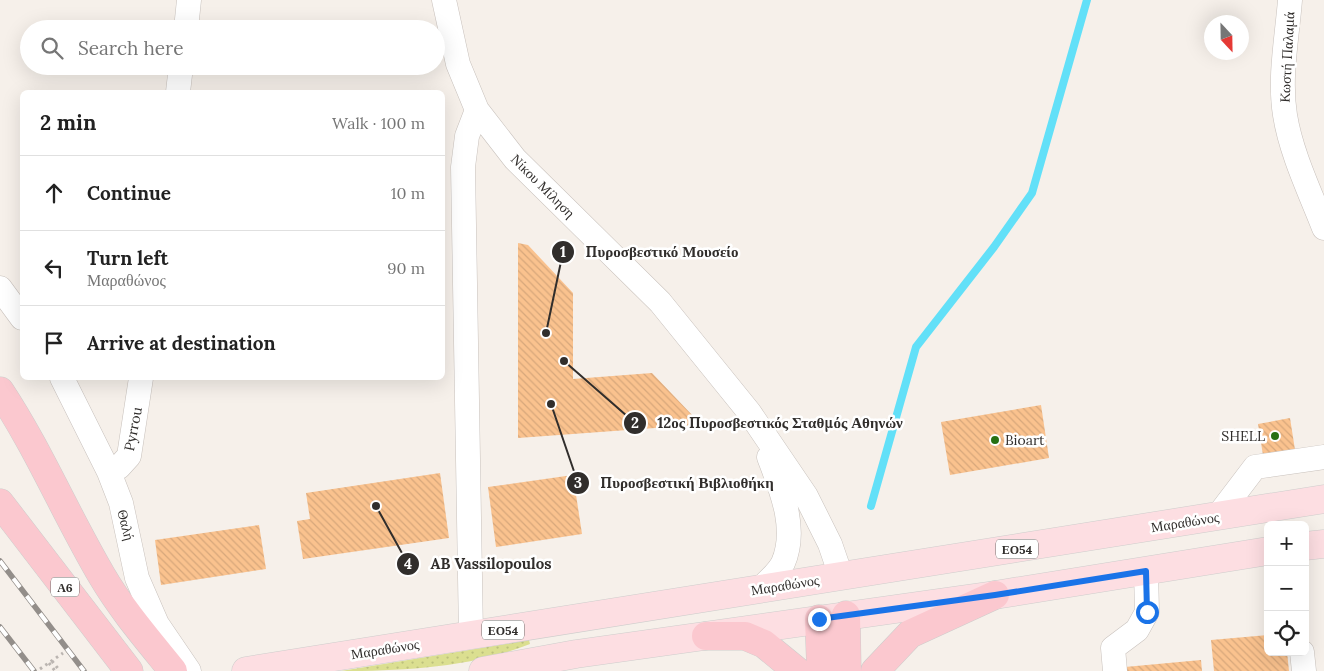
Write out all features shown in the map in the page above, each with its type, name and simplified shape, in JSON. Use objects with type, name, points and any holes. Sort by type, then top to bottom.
[{"type":"highway","points":[[0,391],[32,443],[102,575],[130,618],[173,671]]},
{"type":"highway","name":"Α6","points":[[0,503],[130,671]]},
{"type":"highway","points":[[875,671],[910,634],[995,595]]},
{"type":"highway","points":[[846,616],[847,671]]},
{"type":"highway","points":[[819,619],[821,671]]},
{"type":"highway","points":[[706,636],[745,636],[764,644],[797,671]]},
{"type":"main road","name":"Μαραθώνος","points":[[246,671],[1324,499]]},
{"type":"main road","points":[[1309,546],[1324,544]]},
{"type":"main road","points":[[483,671],[515,668],[819,619],[995,595],[1264,552]]},
{"type":"main road","points":[[828,578],[846,616]]},
{"type":"main road","points":[[819,619],[828,578]]},
{"type":"street","points":[[187,20],[189,0]]},
{"type":"street","name":"Νίκου Μίληση","points":[[444,0],[458,64],[477,110],[515,159],[660,302],[749,412],[806,496],[830,544],[828,578]]},
{"type":"street","name":"Κωστή Παλαμά","points":[[1290,0],[1284,61],[1285,115],[1292,141],[1324,228]]},
{"type":"street","points":[[178,90],[180,75]]},
{"type":"street","points":[[471,635],[463,167],[467,136],[477,110]]},
{"type":"street","points":[[0,288],[20,315]]},
{"type":"street","name":"Θαλή","points":[[63,380],[110,472],[121,503],[137,578],[157,624],[189,671]]},
{"type":"street","name":"Pyrrou","points":[[110,472],[119,467],[129,456],[133,441],[141,380]]},
{"type":"street","name":"Νίκου Μίληση","points":[[749,412],[767,450],[780,486],[789,532],[787,551],[782,564],[760,589]]},
{"type":"street","points":[[1218,517],[1255,467],[1324,457]]},
{"type":"street","points":[[1115,671],[1114,648],[1137,630],[1147,612],[1146,571]]},
{"type":"street","points":[[1302,656],[1304,671]]},
{"type":"path","points":[[40,669],[63,653]]},
{"type":"path","points":[[50,662],[55,671]]},
{"type":"path","points":[[50,662],[60,671]]},
{"type":"green space","points":[[529,640],[530,644],[508,652],[461,663],[413,669],[341,671]]},
{"type":"building","points":[[518,243],[528,245],[573,293],[573,379],[652,373],[694,417],[696,425],[518,438]]},
{"type":"building","name":"Bioart","points":[[1041,405],[1049,458],[950,475],[941,422]]},
{"type":"building","points":[[1290,418],[1298,469],[1266,474],[1258,424]]},
{"type":"building","points":[[440,473],[449,538],[303,559],[297,521],[310,519],[306,493]]},
{"type":"building","points":[[573,475],[582,534],[496,547],[488,487]]},
{"type":"building","points":[[259,525],[266,569],[161,585],[155,540]]},
{"type":"building","points":[[1264,635],[1264,656],[1287,656],[1289,671],[1214,671],[1211,640]]},
{"type":"building","points":[[1201,660],[1202,671],[1125,671],[1125,667]]},
{"type":"waterway","points":[[871,506],[916,347],[994,247],[1032,193],[1087,0]]},
{"type":"railway","points":[[0,561],[84,671]]},
{"type":"railway","points":[[0,627],[34,671]]},
{"type":"place","name":"Πυροσβεστικό Μουσείο","points":[[546,333]]},
{"type":"place","name":"12ος Πυροσβεστικός Σταθμός Αθηνών","points":[[564,361]]},
{"type":"place","name":"Πυροσβεστική Βιβλιοθήκη","points":[[551,404]]},
{"type":"place","name":"SHELL","points":[[1275,436]]},
{"type":"place","name":"Bioart","points":[[995,440]]},
{"type":"place","name":"AB Vassilopoulos","points":[[376,506]]},
{"type":"route","points":[[819,619],[995,595],[1146,571],[1147,612]]}]
